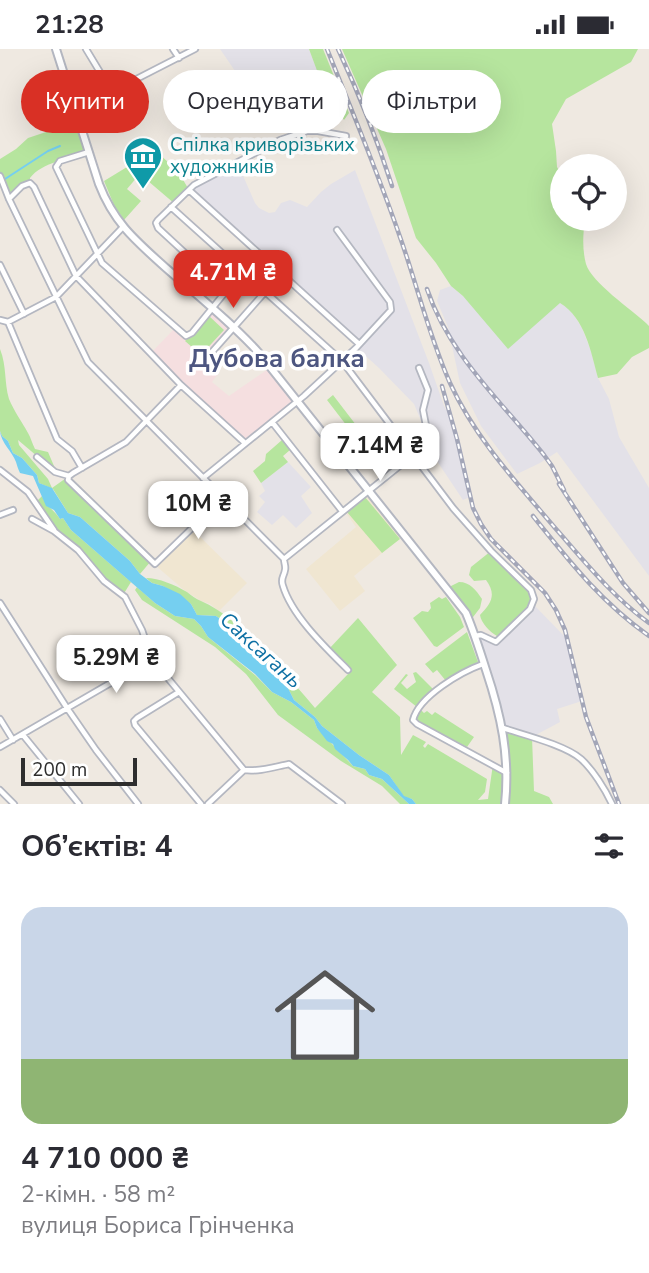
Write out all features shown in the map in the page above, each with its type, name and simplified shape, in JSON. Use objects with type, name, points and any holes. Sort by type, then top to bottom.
[{"type":"street","points":[[56,49],[105,200],[123,227],[234,327],[262,357],[466,613],[497,701],[503,728],[507,773],[505,804]]},
{"type":"street","points":[[86,49],[112,90],[195,49]]},
{"type":"street","points":[[173,49],[178,58]]},
{"type":"street","points":[[227,290],[157,227],[158,220],[189,190],[290,135],[318,131],[346,136]]},
{"type":"street","points":[[89,152],[60,161],[56,167],[97,254],[102,263],[186,337],[243,272]]},
{"type":"street","points":[[0,176],[88,362],[284,559],[285,570],[281,579],[294,608],[310,631],[348,670]]},
{"type":"street","points":[[9,199],[25,184],[30,183],[34,187],[76,276],[181,385],[245,443]]},
{"type":"street","points":[[189,190],[359,344]]},
{"type":"street","points":[[171,207],[342,361],[453,508],[533,593],[530,609],[496,642],[481,635],[475,636]]},
{"type":"street","points":[[0,320],[8,322],[56,297],[123,227]]},
{"type":"street","points":[[203,478],[298,401],[342,361],[391,310],[392,306],[337,230]]},
{"type":"street","points":[[0,265],[24,314]]},
{"type":"street","points":[[204,361],[281,274]]},
{"type":"street","points":[[8,322],[57,439],[72,451],[82,468]]},
{"type":"street","points":[[284,559],[425,443],[428,436],[423,410],[428,390],[419,368]]},
{"type":"street","points":[[37,457],[54,472],[69,476],[126,442],[181,385]]},
{"type":"street","points":[[272,422],[342,511]]},
{"type":"street","points":[[0,470],[31,496],[54,531]]},
{"type":"street","points":[[69,476],[70,483],[155,565],[223,498]]},
{"type":"street","points":[[0,515],[13,510]]},
{"type":"street","points":[[32,519],[54,531],[78,550],[104,581],[125,597],[142,630],[152,659],[244,770],[272,769],[289,764],[342,804]]},
{"type":"street","points":[[0,603],[67,708],[138,804]]},
{"type":"street","points":[[0,747],[152,659]]},
{"type":"street","points":[[484,663],[468,670],[431,695],[412,717],[418,724],[507,773]]},
{"type":"street","points":[[179,692],[134,721],[201,804]]},
{"type":"street","points":[[0,719],[13,740]]},
{"type":"street","points":[[503,728],[542,741],[582,759],[612,804]]},
{"type":"street","points":[[23,735],[79,804]]},
{"type":"street","points":[[212,803],[244,770]]},
{"type":"street","points":[[0,790],[14,804]]},
{"type":"shaded area","points":[[220,49],[309,49],[317,70],[234,70]]},
{"type":"shaded area","points":[[237,162],[255,203],[269,213],[275,212],[281,203],[290,200],[307,207],[331,184],[355,170],[444,406],[451,417],[470,497],[463,500],[422,441],[422,423],[414,404],[359,350],[362,347],[189,190]]},
{"type":"shaded area","points":[[451,286],[463,296],[560,303],[570,309],[582,328],[591,351],[598,378],[609,399],[619,437],[649,488],[649,576],[557,452],[517,474],[481,426],[460,383],[448,327],[437,301],[440,290]]},
{"type":"shaded area","points":[[212,308],[234,327],[204,361],[218,374],[212,382],[229,396],[271,367],[298,401],[245,443],[150,354],[175,328],[187,336]]},
{"type":"shaded area","points":[[288,462],[311,487],[301,496],[312,513],[296,528],[283,515],[272,525],[257,512],[265,502],[259,496],[265,491],[261,483]]},
{"type":"shaded area","points":[[368,490],[404,535],[354,576],[365,591],[340,611],[306,569],[356,527],[344,510]]},
{"type":"shaded area","points":[[192,529],[247,583],[219,611],[184,590],[155,565]]},
{"type":"shaded area","points":[[534,605],[567,639],[582,701],[557,709],[560,722],[532,737],[503,728],[475,636],[496,642]]},
{"type":"green space","points":[[309,49],[323,49],[332,70],[317,70]]},
{"type":"green space","points":[[342,49],[638,49],[631,62],[566,99],[552,124],[556,154],[550,154],[550,231],[584,231],[586,264],[604,287],[649,326],[649,348],[632,357],[617,374],[598,378],[581,326],[569,309],[560,303],[508,349],[463,296],[451,286],[416,238],[379,133],[501,133],[501,70],[362,70],[362,94]]},
{"type":"green space","points":[[43,133],[83,133],[89,152],[42,168],[30,178],[30,183],[25,184],[9,199],[0,176],[0,159],[28,138]]},
{"type":"green space","points":[[159,154],[178,171],[189,190],[175,204],[141,175]]},
{"type":"green space","points":[[127,167],[138,176],[127,189],[141,201],[124,220],[104,181]]},
{"type":"green space","points":[[209,316],[224,330],[201,355],[185,341]]},
{"type":"green space","points":[[0,349],[11,403],[35,449],[48,452],[57,473],[18,440],[19,445],[48,479],[52,488],[69,476],[68,480],[151,561],[140,574],[130,561],[80,517],[68,513],[53,489],[39,483],[37,475],[22,458],[13,453],[8,441],[2,436]]},
{"type":"green space","points":[[333,395],[376,451],[370,456],[327,400]]},
{"type":"green space","points":[[282,440],[290,450],[283,456],[288,462],[261,483],[253,471],[265,461],[266,454]]},
{"type":"green space","points":[[42,496],[71,530],[131,582],[123,595],[110,587],[78,550],[54,531],[35,503]]},
{"type":"green space","points":[[365,497],[400,539],[382,553],[347,512]]},
{"type":"green space","points":[[491,551],[531,590],[533,604],[503,635],[497,636],[486,627],[480,615],[491,599],[489,585],[486,580],[474,581],[469,575],[471,567]]},
{"type":"green space","points":[[146,578],[177,587],[232,620],[315,708],[349,673],[328,650],[358,618],[397,665],[372,692],[400,717],[401,755],[413,735],[426,742],[423,746],[425,748],[428,744],[487,779],[485,792],[478,800],[488,799],[493,764],[506,772],[503,728],[532,737],[534,791],[549,797],[553,804],[416,804],[412,799],[404,797],[389,775],[322,726],[294,700],[274,670],[234,628],[216,616],[197,615],[191,604]]},
{"type":"green space","points":[[459,582],[470,585],[482,599],[480,608],[470,621],[447,588]]},
{"type":"green space","points":[[137,587],[175,616],[194,619],[208,637],[272,692],[291,702],[314,720],[317,728],[353,766],[365,769],[369,775],[382,779],[409,804],[400,804],[382,786],[341,761],[278,715],[246,674],[215,647],[142,600],[135,590]]},
{"type":"green space","points":[[439,597],[446,597],[464,627],[437,647],[413,618],[422,611],[428,612],[430,603]]},
{"type":"green space","points":[[467,632],[478,662],[446,681],[437,670],[433,673],[425,664]]},
{"type":"green space","points":[[416,672],[434,690],[417,707],[394,689],[406,674],[408,675],[401,683],[407,689],[416,682],[413,673]]},
{"type":"green space","points":[[421,710],[432,715],[435,712],[474,737],[467,747],[417,721],[416,716]]},
{"type":"water","points":[[0,431],[13,453],[22,458],[37,475],[39,483],[52,488],[68,513],[80,517],[152,583],[180,594],[191,604],[197,615],[216,616],[234,628],[274,670],[294,700],[322,726],[389,775],[404,796],[416,804],[409,804],[382,779],[369,775],[365,769],[353,766],[327,741],[314,720],[291,702],[272,692],[255,674],[208,637],[194,619],[175,616],[155,603],[71,530],[63,518],[60,519],[54,510],[46,506],[33,476],[20,473],[2,439]]},
{"type":"waterway","points":[[5,179],[60,146]]},
{"type":"railway","points":[[327,49],[392,213],[436,347],[460,403],[498,459],[556,529],[611,591],[649,623]]},
{"type":"railway","points":[[338,49],[392,186]]},
{"type":"railway","points":[[427,289],[437,313],[463,357],[544,455],[564,490]]},
{"type":"railway","points":[[442,386],[473,508],[491,539],[545,593],[556,610],[565,630],[586,717],[619,804]]},
{"type":"railway","points":[[559,484],[623,583],[649,613]]},
{"type":"railway","points":[[533,516],[601,595],[649,636]]},
{"type":"place","name":"Спілка криворізьких художників","points":[[143,190]]},
{"type":"district","name":"Дубова балка","points":[[277,358]]},
{"type":"water label","name":"Саксагань","points":[[261,650]]}]
